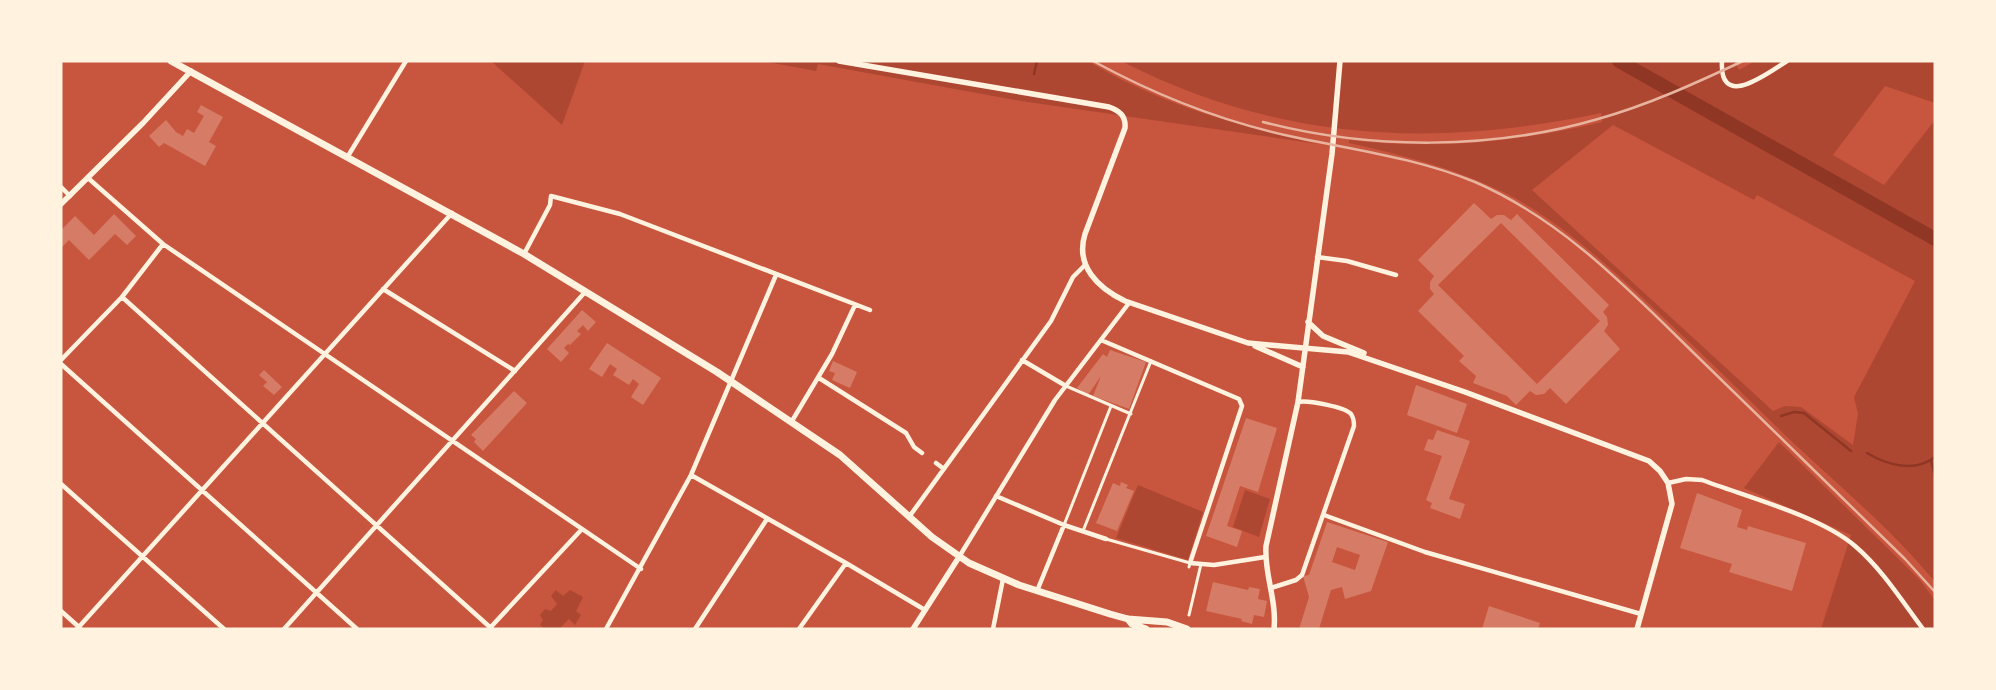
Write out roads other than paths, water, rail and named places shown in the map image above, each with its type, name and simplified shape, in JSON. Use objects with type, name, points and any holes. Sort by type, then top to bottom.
[{"type":"main road","points":[[171,61],[348,156],[524,254],[731,381],[792,421],[856,468],[909,516],[959,557],[1003,579],[1037,591],[1128,619],[1143,618],[1167,622],[1187,629]]},
{"type":"main road","points":[[1128,619],[1132,624],[1146,629]]},
{"type":"street","points":[[348,156],[406,61]]},
{"type":"street","points":[[839,61],[1109,107],[1123,116],[1125,128],[1084,234],[1082,252],[1085,265],[1100,286],[1129,303],[1248,343],[1303,367]]},
{"type":"street","points":[[1274,629],[1275,612],[1265,557],[1298,402],[1332,154],[1340,61]]},
{"type":"street","points":[[1722,61],[1724,78],[1732,86],[1739,87],[1756,80],[1787,61]]},
{"type":"street","points":[[61,204],[170,95],[191,71]]},
{"type":"street","points":[[88,178],[163,244],[641,569]]},
{"type":"street","points":[[61,187],[70,196]]},
{"type":"street","points":[[524,254],[550,205],[551,196],[614,212],[870,310]]},
{"type":"street","points":[[61,611],[79,628],[142,554],[452,213]]},
{"type":"street","points":[[61,360],[122,297],[163,244]]},
{"type":"street","points":[[1318,257],[1347,261],[1396,275]]},
{"type":"street","points":[[909,516],[1051,321],[1073,277],[1085,265]]},
{"type":"street","points":[[606,629],[641,569],[691,475],[776,275]]},
{"type":"street","points":[[383,289],[515,371]]},
{"type":"street","points":[[284,629],[586,291]]},
{"type":"street","points":[[122,297],[490,628],[582,530]]},
{"type":"street","points":[[913,629],[1066,386],[1129,303]]},
{"type":"street","points":[[792,421],[819,378],[855,305]]},
{"type":"street","points":[[1308,322],[1323,336],[1377,360],[1636,456],[1656,466],[1668,483],[1672,496],[1671,514],[1637,629]]},
{"type":"street","points":[[1101,340],[1239,399],[1241,402],[1189,565]]},
{"type":"street","points":[[1248,343],[1333,349],[1377,360]]},
{"type":"street","points":[[1022,360],[1066,386],[1131,414]]},
{"type":"street","points":[[1084,532],[1151,361]]},
{"type":"street","points":[[61,364],[357,629]]},
{"type":"street","points":[[819,378],[906,433],[914,448],[922,453]]},
{"type":"street","points":[[1271,588],[1296,580],[1302,575],[1354,431],[1354,421],[1348,412],[1308,400],[1298,402]]},
{"type":"street","points":[[1037,591],[1111,406]]},
{"type":"street","points":[[936,464],[944,469]]},
{"type":"street","points":[[691,475],[925,610]]},
{"type":"street","points":[[1668,483],[1686,479],[1702,480],[1833,531],[1855,546],[1879,570],[1923,629]]},
{"type":"street","points":[[61,484],[142,554],[224,629]]},
{"type":"street","points":[[996,496],[1064,525],[1189,565],[1214,565],[1265,557]]},
{"type":"street","points":[[1324,515],[1440,556],[1641,614]]},
{"type":"street","points":[[695,629],[767,519]]},
{"type":"street","points":[[798,629],[846,563]]},
{"type":"street","points":[[1189,615],[1201,564]]},
{"type":"street","points":[[993,629],[1003,579]]},
{"type":"waterway","points":[[1034,74],[1037,61]]},
{"type":"waterway","points":[[1619,61],[1935,239]]},
{"type":"waterway","points":[[1781,416],[1794,412],[1804,413],[1851,451]]},
{"type":"waterway","points":[[1867,453],[1883,461],[1901,466],[1918,465],[1935,457]]},
{"type":"waterway","points":[[1931,460],[1935,477]]},
{"type":"railway","points":[[1093,61],[1141,86],[1216,116],[1268,131],[1408,161],[1453,174],[1508,198],[1539,217],[1596,261],[1649,309],[1905,559],[1935,592]]},
{"type":"railway","points":[[1263,122],[1346,138],[1388,142],[1474,141],[1516,136],[1558,129],[1617,113],[1672,93],[1743,61]]}]
